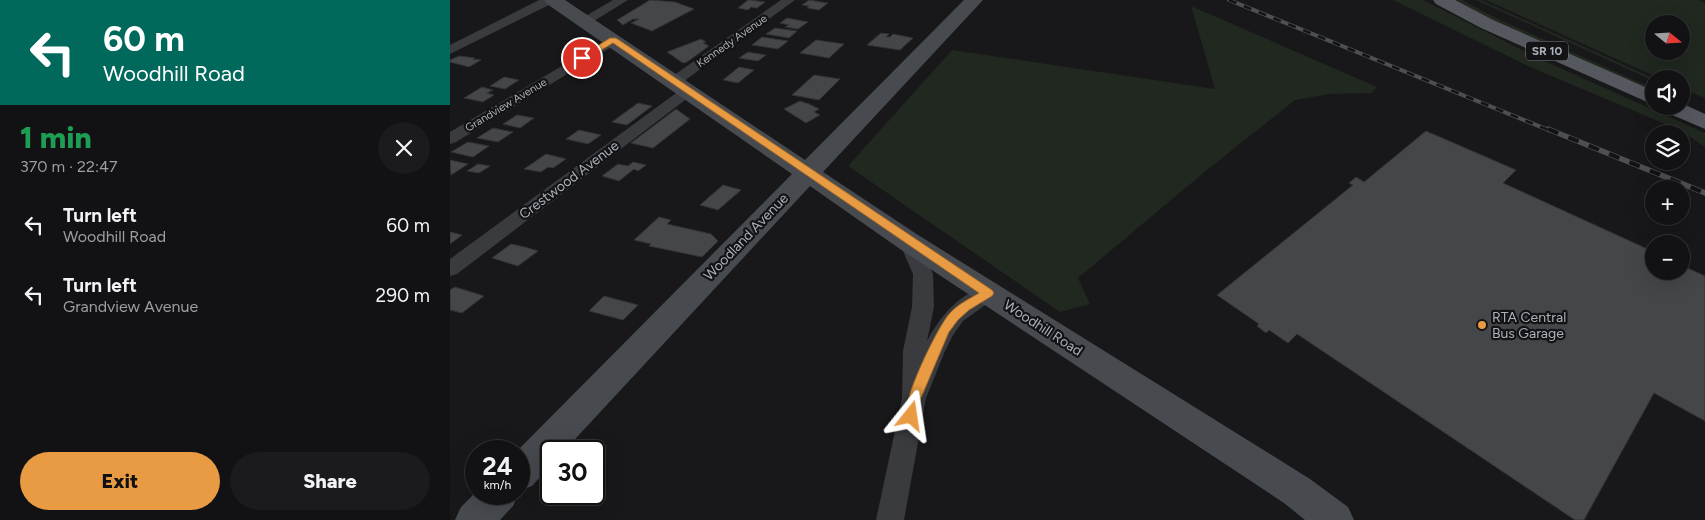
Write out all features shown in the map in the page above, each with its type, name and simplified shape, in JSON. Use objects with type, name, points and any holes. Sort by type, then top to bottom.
[{"type":"main road","name":"SR 10","points":[[1442,0],[1496,28],[1645,95]]},
{"type":"main road","name":"SR 10","points":[[1470,0],[1645,81]]},
{"type":"main road","points":[[1690,101],[1705,108]]},
{"type":"main road","points":[[1690,115],[1705,122]]},
{"type":"street","points":[[450,50],[549,0]]},
{"type":"street","name":"Woodhill Road","points":[[553,0],[909,242],[1297,491],[1335,520]]},
{"type":"street","points":[[584,21],[622,0]]},
{"type":"street","name":"Kennedy Avenue","points":[[682,86],[789,0]]},
{"type":"street","name":"Woodland Avenue","points":[[530,463],[974,0]]},
{"type":"street","name":"Grandview Avenue","points":[[450,139],[613,40]]},
{"type":"street","name":"Crestwood Avenue","points":[[450,268],[682,86]]},
{"type":"street","points":[[890,520],[914,398],[914,351],[923,307],[923,274],[909,242]]},
{"type":"street","points":[[914,398],[944,330],[954,316],[988,293]]},
{"type":"street","points":[[474,520],[489,505]]},
{"type":"shaded area","points":[[1393,0],[1423,0],[1540,59],[1645,106],[1645,115],[1665,115],[1687,125],[1667,125],[1528,66]]},
{"type":"shaded area","points":[[1448,0],[1462,0],[1494,17],[1645,85],[1645,91]]},
{"type":"shaded area","points":[[1476,0],[1481,0],[1645,74],[1645,77]]},
{"type":"shaded area","points":[[1486,0],[1699,0],[1705,3],[1705,98],[1690,92],[1690,70],[1645,70],[1645,72]]},
{"type":"shaded area","points":[[1191,6],[1377,87],[1372,93],[1329,94],[1295,100],[1207,170],[1078,278],[1090,304],[1060,312],[848,166],[952,50],[1215,89]]},
{"type":"shaded area","points":[[1690,126],[1705,133],[1705,147],[1690,137]]},
{"type":"building","points":[[650,0],[675,2],[694,9],[652,31],[631,23],[639,19],[633,19],[623,25],[617,20]]},
{"type":"building","points":[[748,0],[765,2],[757,8],[751,7],[748,10],[738,8]]},
{"type":"building","points":[[809,0],[828,3],[819,10],[802,5]]},
{"type":"building","points":[[787,18],[808,22],[798,29],[785,27],[789,25],[780,23]]},
{"type":"building","points":[[775,28],[797,31],[789,38],[766,34]]},
{"type":"building","points":[[881,33],[889,34],[886,37],[890,37],[893,34],[913,38],[900,50],[867,45]]},
{"type":"building","points":[[762,37],[788,41],[778,49],[752,45]]},
{"type":"building","points":[[701,39],[706,42],[703,43],[709,46],[687,62],[683,63],[667,52]]},
{"type":"building","points":[[816,40],[844,44],[829,58],[800,53]]},
{"type":"building","points":[[748,52],[766,55],[758,61],[739,58]]},
{"type":"building","points":[[459,56],[481,60],[469,67],[450,62],[450,60]]},
{"type":"building","points":[[739,67],[754,70],[738,83],[723,80]]},
{"type":"building","points":[[814,75],[840,79],[819,100],[792,95]]},
{"type":"building","points":[[504,77],[519,80],[505,89],[490,86]]},
{"type":"building","points":[[482,87],[493,90],[487,93],[494,95],[483,102],[464,98]]},
{"type":"building","points":[[800,101],[819,109],[814,112],[820,115],[806,123],[784,109]]},
{"type":"building","points":[[638,103],[652,106],[627,125],[612,122]]},
{"type":"building","points":[[676,109],[690,119],[653,148],[631,143]]},
{"type":"building","points":[[517,115],[534,118],[520,128],[503,124]]},
{"type":"building","points":[[493,128],[513,132],[498,142],[477,138]]},
{"type":"building","points":[[579,130],[601,135],[588,144],[566,139]]},
{"type":"building","name":"RTA Central Bus Garage","points":[[1426,131],[1516,170],[1503,183],[1645,248],[1645,280],[1690,280],[1690,269],[1705,276],[1705,421],[1654,393],[1584,520],[1575,520],[1297,334],[1288,343],[1269,330],[1266,333],[1257,326],[1259,324],[1217,295],[1353,185],[1349,183],[1356,177],[1364,182]]},
{"type":"building","points":[[468,142],[489,146],[473,157],[451,152]]},
{"type":"building","points":[[546,154],[566,159],[553,168],[548,167],[541,172],[524,169]]},
{"type":"building","points":[[450,160],[468,164],[451,175]]},
{"type":"building","points":[[633,162],[646,165],[638,171],[634,169],[619,181],[602,176],[618,164],[628,166]]},
{"type":"building","points":[[478,164],[490,166],[479,173],[467,171]]},
{"type":"building","points":[[723,185],[741,190],[718,210],[700,205]]},
{"type":"building","points":[[659,217],[671,220],[667,224],[711,234],[718,241],[702,257],[649,246],[651,244],[634,240]]},
{"type":"building","points":[[450,232],[462,235],[450,244]]},
{"type":"building","points":[[511,244],[538,251],[518,266],[492,258]]},
{"type":"building","points":[[455,287],[484,296],[462,313],[450,310],[450,290]]},
{"type":"building","points":[[604,296],[638,305],[623,320],[589,311]]},
{"type":"railway","points":[[1229,0],[1551,131]]},
{"type":"railway","points":[[1548,129],[1705,193]]},
{"type":"place","name":"RTA Central Bus Garage","points":[[1482,325]]},
{"type":"route","points":[[582,58],[613,40],[909,242],[988,293],[954,316],[944,330],[914,398],[911,416]]}]
